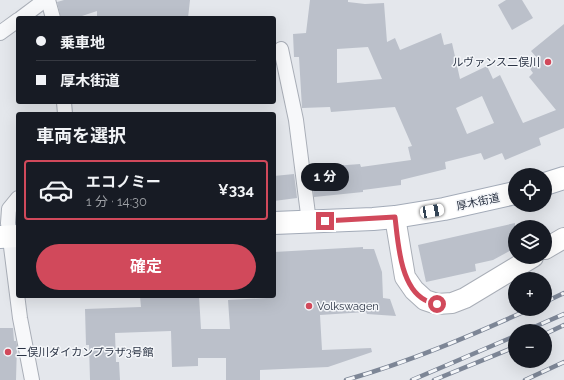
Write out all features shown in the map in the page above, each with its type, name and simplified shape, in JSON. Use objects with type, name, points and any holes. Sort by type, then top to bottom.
[{"type":"main road","points":[[552,182],[564,178]]},
{"type":"main road","name":"厚木街道","points":[[276,223],[395,217],[444,209],[508,195]]},
{"type":"street","points":[[23,16],[44,1],[52,16]]},
{"type":"street","points":[[0,33],[16,21]]},
{"type":"street","points":[[281,49],[296,120],[309,222]]},
{"type":"street","points":[[16,200],[9,209],[8,223],[16,289]]},
{"type":"street","points":[[395,217],[405,277],[414,290],[425,300],[437,304],[452,303],[465,298],[521,264]]},
{"type":"street","points":[[552,245],[564,238]]},
{"type":"street","points":[[17,298],[32,380]]},
{"type":"building","points":[[64,0],[190,0],[188,16],[97,16],[97,11],[82,16],[60,16],[57,2]]},
{"type":"building","points":[[310,0],[348,0],[348,2],[365,4],[384,3],[387,42],[395,38],[400,50],[441,33],[444,45],[452,43],[460,79],[487,66],[493,79],[500,75],[523,123],[556,110],[529,77],[533,73],[528,66],[537,58],[531,51],[564,24],[564,128],[539,138],[541,145],[505,160],[502,153],[484,160],[481,153],[445,162],[446,169],[401,180],[401,185],[363,190],[363,192],[314,197],[311,173],[321,171],[321,167],[360,164],[361,167],[411,160],[408,147],[412,146],[395,107],[331,112],[330,107],[302,108],[299,57],[294,57],[293,34],[306,33]],"holes":[[[368,47],[382,79],[337,83],[337,49]],[[482,96],[494,123],[467,134],[456,108]]]},
{"type":"building","points":[[506,0],[522,0],[533,18],[512,30],[498,5]]},
{"type":"building","points":[[294,174],[297,198],[276,201],[276,176]]},
{"type":"building","points":[[508,225],[508,252],[493,260],[475,264],[476,271],[426,282],[418,245]]},
{"type":"building","points":[[363,247],[363,249],[374,249],[382,272],[383,298],[390,299],[396,316],[367,314],[366,312],[320,315],[322,350],[371,348],[372,352],[328,367],[260,370],[260,380],[226,380],[226,358],[198,358],[198,366],[172,367],[171,331],[115,333],[116,362],[119,362],[120,380],[90,380],[89,345],[86,345],[85,309],[141,307],[140,298],[199,298],[201,329],[230,329],[228,300],[276,298],[276,252]]},
{"type":"building","name":"二俣川ダイカンプラザ3号館","points":[[0,328],[13,328],[14,341],[16,341],[17,345],[16,380],[0,380]]},
{"type":"railway","points":[[552,299],[564,293]]},
{"type":"railway","points":[[541,324],[564,314]]},
{"type":"railway","points":[[346,380],[439,348],[514,316]]},
{"type":"railway","points":[[552,331],[564,325]]},
{"type":"railway","points":[[412,380],[508,339]]},
{"type":"railway","points":[[434,380],[508,350]]},
{"type":"railway","points":[[525,380],[564,362]]},
{"type":"place","name":"ルヴァンス二俣川","points":[[548,62]]},
{"type":"place","name":"Volkswagen","points":[[309,306]]},
{"type":"place","name":"二俣川ダイカンプラザ3号館","points":[[8,352]]},
{"type":"route","points":[[325,221],[395,217],[405,277],[414,290],[425,300],[437,304]]}]
